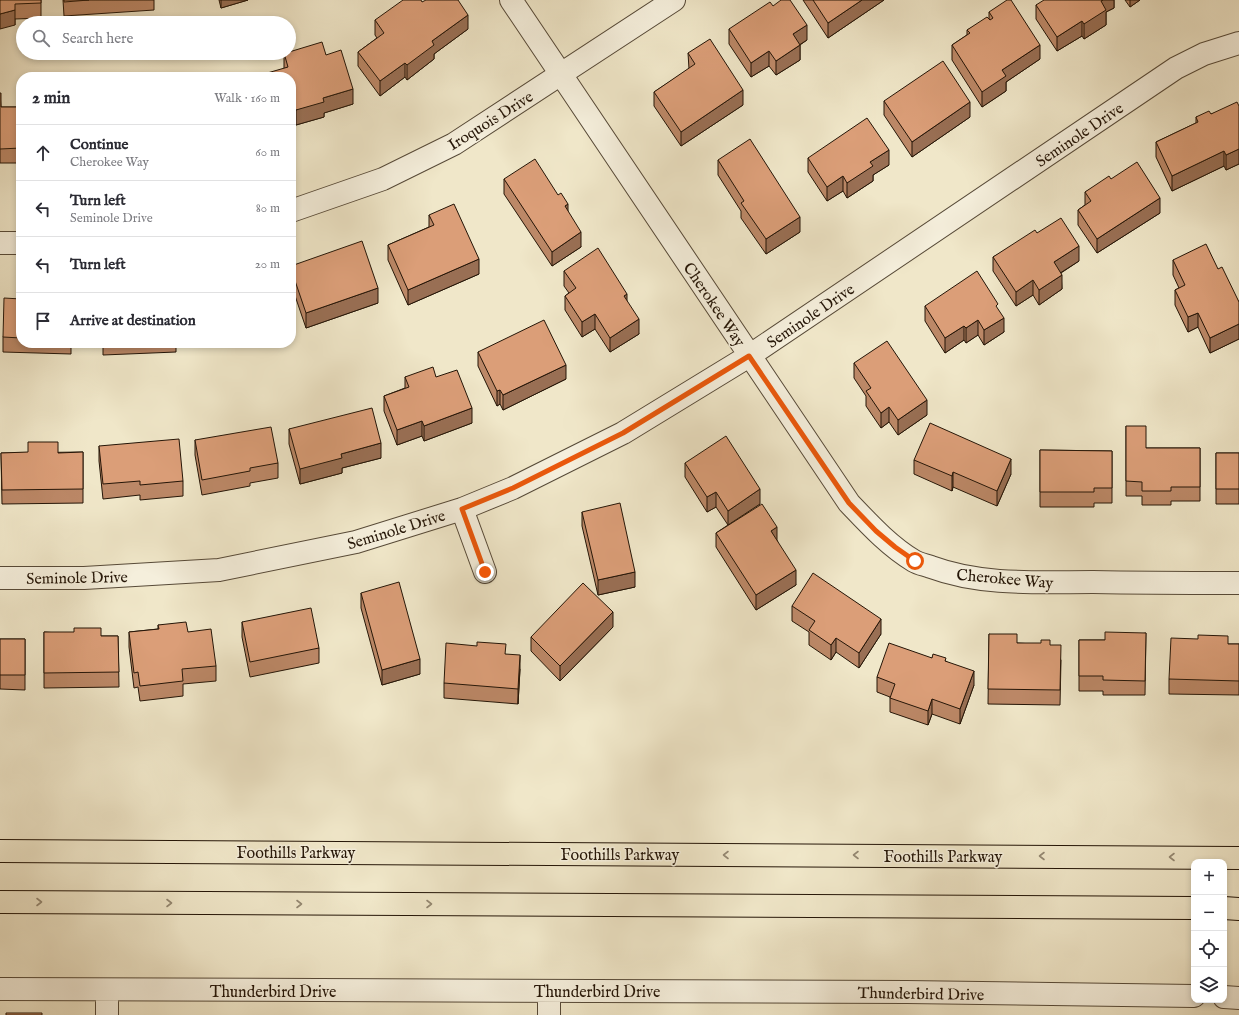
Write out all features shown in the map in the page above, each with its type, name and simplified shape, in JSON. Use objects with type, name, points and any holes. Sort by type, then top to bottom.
[{"type":"highway","name":"Foothills Parkway","points":[[0,851],[1239,858]]},
{"type":"highway","points":[[0,902],[1191,908]]},
{"type":"highway","points":[[1227,908],[1239,909]]},
{"type":"street","name":"Cherokee Way","points":[[511,0],[849,503],[876,531],[895,547],[915,561],[938,570],[962,576],[1021,582],[1239,583]]},
{"type":"street","name":"Iroquois Drive","points":[[296,209],[383,179],[454,144],[674,0]]},
{"type":"street","name":"Seminole Drive","points":[[0,578],[84,578],[219,570],[356,542],[462,509],[513,488],[623,433],[749,356],[1176,68],[1204,54],[1239,43]]},
{"type":"street","points":[[0,243],[16,243]]},
{"type":"street","points":[[462,509],[485,572]]},
{"type":"street","name":"Thunderbird Drive","points":[[0,989],[907,992],[1191,996]]},
{"type":"street","points":[[107,990],[107,1015]]},
{"type":"street","points":[[549,991],[549,1015]]},
{"type":"street","points":[[1227,997],[1239,998]]},
{"type":"building","points":[[0,0],[41,0],[41,3],[15,4],[15,10],[0,14]]},
{"type":"building","points":[[64,0],[89,0],[64,2]]},
{"type":"building","points":[[403,0],[421,0],[422,2],[426,0],[458,0],[468,15],[432,41],[434,45],[407,65],[405,63],[380,81],[358,52],[384,33],[375,20]]},
{"type":"building","points":[[781,0],[790,0],[807,25],[793,34],[800,45],[776,61],[769,51],[751,63],[729,29],[770,2],[773,6]]},
{"type":"building","points":[[813,0],[862,0],[828,23]]},
{"type":"building","points":[[1007,0],[1011,0],[1040,45],[1002,70],[1006,76],[982,92],[952,45],[970,33],[967,30],[987,17],[990,20],[993,18],[989,12]]},
{"type":"building","points":[[1044,0],[1103,0],[1101,1],[1106,10],[1084,24],[1082,21],[1057,37],[1036,5]]},
{"type":"building","points":[[710,39],[743,90],[681,132],[654,92],[695,64],[688,53]]},
{"type":"building","points":[[322,42],[326,55],[341,50],[353,89],[323,98],[324,102],[296,110],[296,72],[271,72],[288,67],[286,60],[296,60],[296,50]]},
{"type":"building","points":[[943,61],[970,102],[912,142],[884,101]]},
{"type":"building","points":[[1,93],[1,107],[16,107],[16,148],[0,149]]},
{"type":"building","points":[[1237,102],[1239,106],[1239,149],[1226,155],[1224,151],[1172,176],[1156,142],[1198,122],[1196,117],[1209,111],[1211,114]]},
{"type":"building","points":[[867,118],[889,150],[870,162],[873,166],[847,183],[843,176],[827,187],[808,158]]},
{"type":"building","points":[[750,139],[800,217],[766,239],[741,203],[744,201],[718,160]]},
{"type":"building","points":[[535,159],[558,195],[561,193],[568,204],[565,206],[581,232],[552,252],[504,179]]},
{"type":"building","points":[[1137,162],[1160,198],[1097,239],[1078,210],[1091,201],[1085,192],[1109,176],[1111,179]]},
{"type":"building","points":[[454,204],[479,259],[408,290],[388,245],[434,225],[429,215]]},
{"type":"building","points":[[1061,218],[1079,246],[1054,262],[1062,275],[1039,290],[1033,280],[1016,292],[993,257],[1035,230],[1037,233]]},
{"type":"building","points":[[362,241],[378,288],[306,313],[296,284],[296,264]]},
{"type":"building","points":[[1206,244],[1218,269],[1222,267],[1239,302],[1239,324],[1210,338],[1198,313],[1188,317],[1175,290],[1185,285],[1173,260]]},
{"type":"building","points":[[598,248],[627,294],[624,296],[639,319],[610,338],[595,314],[582,322],[565,296],[576,288],[564,271]]},
{"type":"building","points":[[977,271],[998,304],[996,306],[1004,318],[984,330],[978,320],[966,328],[964,326],[945,338],[925,306]]},
{"type":"building","points":[[4,298],[16,299],[16,338],[3,337]]},
{"type":"building","points":[[544,320],[566,365],[503,395],[500,390],[497,391],[478,352]]},
{"type":"building","points":[[887,341],[927,400],[898,420],[889,407],[881,413],[866,391],[871,388],[854,363]]},
{"type":"building","points":[[433,367],[436,377],[457,370],[472,408],[424,426],[422,421],[397,430],[384,396],[409,387],[405,377]]},
{"type":"building","points":[[372,408],[381,443],[341,454],[342,458],[300,469],[289,429]]},
{"type":"building","points":[[930,423],[1011,459],[997,491],[953,472],[952,476],[914,460]]},
{"type":"building","points":[[1126,426],[1146,426],[1146,448],[1200,448],[1200,487],[1171,487],[1171,491],[1142,491],[1142,482],[1126,481]]},
{"type":"building","points":[[271,427],[278,463],[250,468],[250,471],[202,480],[195,440]]},
{"type":"building","points":[[726,436],[760,489],[728,511],[716,492],[707,497],[685,463]]},
{"type":"building","points":[[179,439],[183,481],[140,485],[140,481],[103,484],[99,446]]},
{"type":"building","points":[[28,442],[58,442],[58,453],[83,452],[83,489],[2,490],[1,453],[28,452]]},
{"type":"building","points":[[1040,450],[1112,451],[1112,488],[1094,488],[1094,492],[1040,492]]},
{"type":"building","points":[[1216,453],[1239,453],[1239,489],[1216,489]]},
{"type":"building","points":[[620,503],[635,572],[598,580],[582,512]]},
{"type":"building","points":[[762,504],[777,527],[771,531],[796,570],[756,595],[716,533]]},
{"type":"building","points":[[813,573],[881,619],[859,653],[836,638],[831,645],[809,630],[815,621],[792,606]]},
{"type":"building","points":[[399,582],[420,659],[382,670],[361,593]]},
{"type":"building","points":[[583,583],[613,612],[560,666],[531,637]]},
{"type":"building","points":[[311,608],[319,648],[250,662],[242,622]]},
{"type":"building","points":[[186,622],[188,632],[211,629],[216,666],[182,669],[183,681],[140,686],[138,672],[134,673],[129,632],[159,629],[158,625]]},
{"type":"building","points":[[74,628],[101,628],[101,636],[118,636],[119,672],[44,673],[44,632],[74,632]]},
{"type":"building","points":[[1105,632],[1146,633],[1145,681],[1103,680],[1103,676],[1079,676],[1079,640],[1105,640]]},
{"type":"building","points":[[989,634],[1017,634],[1017,643],[1041,643],[1041,640],[1050,640],[1050,645],[1061,645],[1060,690],[988,689]]},
{"type":"building","points":[[1198,635],[1228,636],[1228,644],[1239,644],[1239,681],[1169,679],[1171,638],[1198,639]]},
{"type":"building","points":[[0,639],[25,639],[25,675],[0,675]]},
{"type":"building","points":[[477,642],[506,644],[505,654],[520,655],[518,689],[444,683],[446,643],[477,646]]},
{"type":"building","points":[[889,643],[932,658],[933,654],[946,658],[945,661],[974,671],[960,709],[932,699],[928,711],[890,698],[895,684],[877,677]]},
{"type":"building","points":[[6,1013],[42,1013],[42,1015],[6,1015]]},
{"type":"route","points":[[485,572],[462,509],[513,488],[623,433],[749,356],[849,503],[876,531],[915,561]]}]
